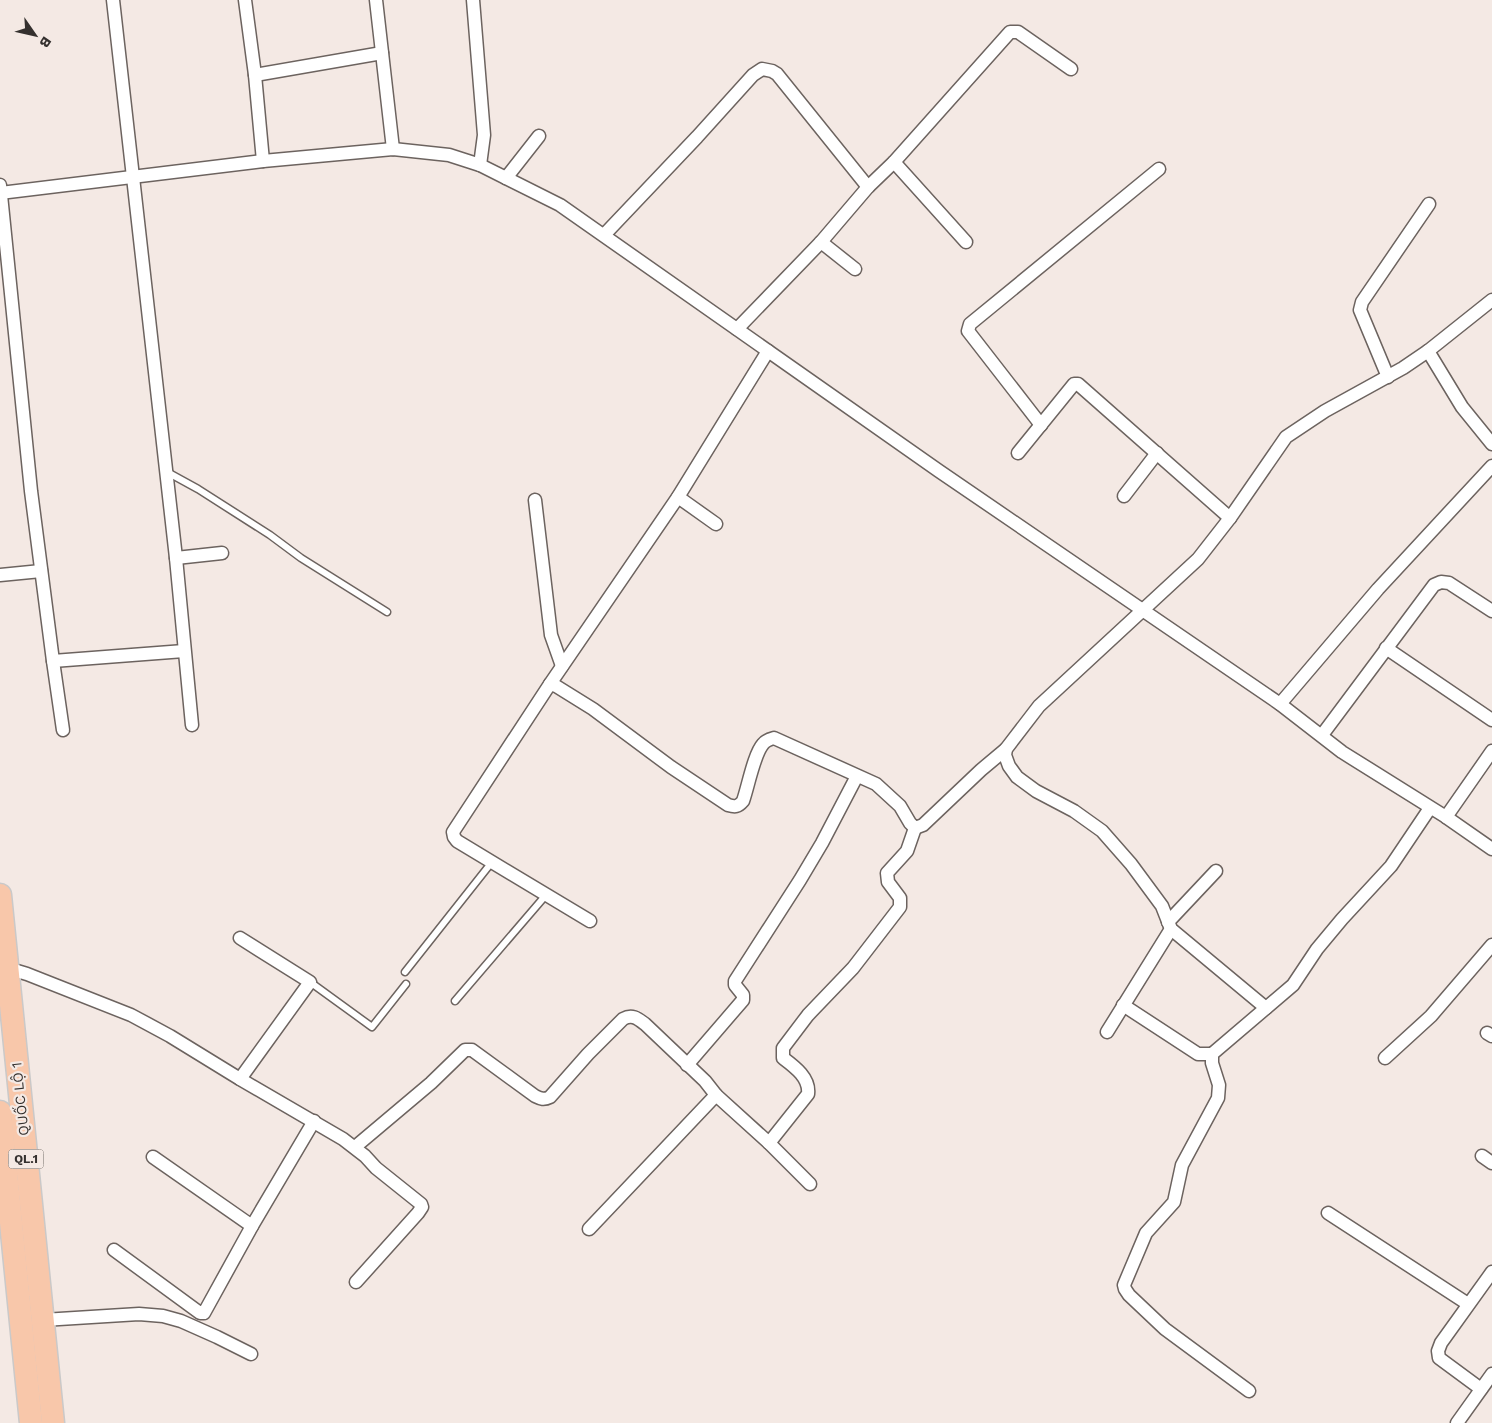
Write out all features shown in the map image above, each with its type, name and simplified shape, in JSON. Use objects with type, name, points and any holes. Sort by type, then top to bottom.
[{"type":"highway","name":"QUỐC LỘ 1","points":[[0,895],[53,1423]]},
{"type":"highway","name":"QUỐC LỘ 1","points":[[0,1112],[7,1252],[31,1423]]},
{"type":"street","points":[[114,0],[176,558],[192,725]]},
{"type":"street","points":[[244,0],[255,75],[263,161]]},
{"type":"street","points":[[376,0],[393,149]]},
{"type":"street","points":[[473,0],[484,135],[480,165]]},
{"type":"street","points":[[737,329],[821,242],[868,187],[894,162],[1010,32],[1018,32],[1071,69]]},
{"type":"street","points":[[255,75],[382,53]]},
{"type":"street","points":[[604,235],[697,138],[753,75],[762,69],[776,74],[868,187]]},
{"type":"street","points":[[506,178],[539,136]]},
{"type":"street","points":[[63,730],[31,491],[0,190],[133,177],[263,161],[393,149],[450,155],[480,165],[560,205],[939,470],[1280,704],[1342,752],[1446,817],[1492,849]]},
{"type":"street","points":[[894,162],[966,242]]},
{"type":"street","points":[[1041,425],[968,331],[968,328],[970,324],[1159,169]]},
{"type":"street","points":[[1388,377],[1360,310],[1362,302],[1428,204]]},
{"type":"street","points":[[821,242],[855,269]]},
{"type":"street","points":[[915,828],[923,825],[1006,749],[1039,706],[1198,559],[1230,518],[1286,438],[1326,411],[1388,377],[1428,351],[1490,306]]},
{"type":"street","points":[[590,921],[457,841],[453,832],[562,666],[678,497],[768,351]]},
{"type":"street","points":[[1428,351],[1462,407],[1492,444]]},
{"type":"street","points":[[1018,453],[1074,384],[1078,384],[1230,518]]},
{"type":"street","points":[[1124,496],[1157,453]]},
{"type":"street","points":[[1280,704],[1378,589],[1492,466]]},
{"type":"street","points":[[678,497],[716,524]]},
{"type":"street","points":[[536,500],[550,635],[562,666]]},
{"type":"street","points":[[176,558],[222,554]]},
{"type":"street","points":[[0,575],[42,571]]},
{"type":"street","points":[[1322,735],[1434,585],[1441,582],[1456,586],[1492,611]]},
{"type":"street","points":[[1386,648],[1492,720]]},
{"type":"street","points":[[53,661],[184,651]]},
{"type":"street","points":[[550,684],[593,709],[670,767],[735,807],[743,802],[763,744],[768,739],[774,738],[882,788],[900,806],[915,828]]},
{"type":"street","points":[[1006,749],[1005,755],[1009,766],[1023,782],[1074,811],[1102,831],[1131,864],[1162,906],[1169,926],[1266,1008]]},
{"type":"street","points":[[1446,817],[1492,751]]},
{"type":"street","points":[[687,1064],[740,1004],[743,995],[734,985],[735,981],[800,880],[857,776]]},
{"type":"street","points":[[1124,1005],[1198,1054],[1212,1054],[1293,985],[1317,949],[1391,866],[1430,808]]},
{"type":"street","points":[[769,1143],[808,1094],[809,1087],[801,1074],[783,1058],[786,1043],[808,1015],[853,968],[900,907],[900,898],[888,882],[887,873],[907,851],[915,828]]},
{"type":"street","points":[[1107,1032],[1169,926],[1216,871]]},
{"type":"street","points":[[240,938],[310,982],[240,1079]]},
{"type":"street","points":[[1385,1058],[1431,1016],[1492,945]]},
{"type":"street","points":[[7,968],[28,974],[132,1015],[170,1036],[355,1147],[376,1168],[422,1205],[418,1213],[356,1282]]},
{"type":"street","points":[[355,1147],[431,1084],[465,1050],[472,1050],[535,1096],[546,1099],[550,1097],[605,1036],[629,1016],[635,1016],[810,1184]]},
{"type":"street","points":[[1212,1054],[1212,1064],[1219,1085],[1218,1098],[1182,1165],[1174,1202],[1146,1233],[1124,1285],[1129,1295],[1165,1329],[1249,1392]]},
{"type":"street","points":[[590,1229],[716,1095]]},
{"type":"street","points":[[114,1250],[200,1313],[204,1313],[252,1226],[314,1121]]},
{"type":"street","points":[[153,1157],[252,1226]]},
{"type":"street","points":[[1328,1213],[1468,1304]]},
{"type":"street","points":[[1481,1389],[1439,1358],[1438,1351],[1441,1343],[1492,1272]]},
{"type":"street","points":[[42,1320],[139,1314],[163,1316],[181,1321],[217,1336],[252,1354]]},
{"type":"street","points":[[1457,1423],[1492,1374]]},
{"type":"lane","points":[[166,472],[198,489],[270,535],[301,558],[387,612]]},
{"type":"lane","points":[[405,972],[492,862]]},
{"type":"lane","points":[[455,1001],[546,895]]},
{"type":"lane","points":[[310,982],[372,1027],[406,984]]}]
